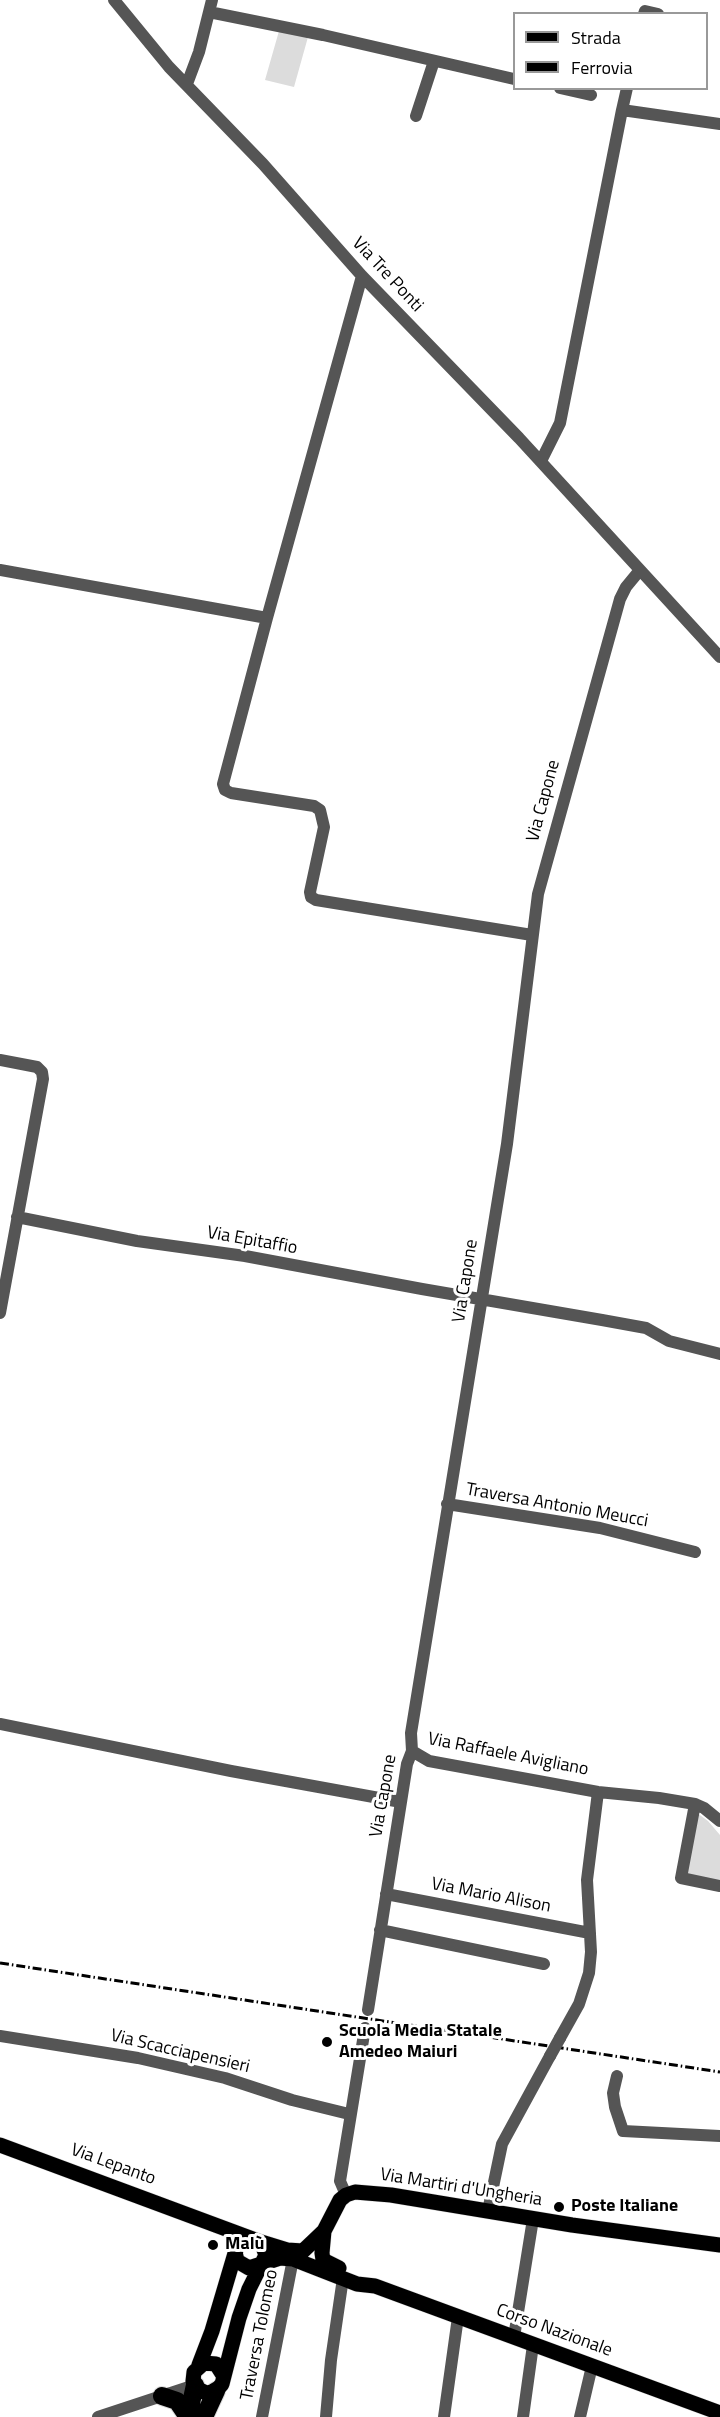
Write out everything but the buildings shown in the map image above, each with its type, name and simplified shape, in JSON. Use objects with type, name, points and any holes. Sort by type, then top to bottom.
[{"type":"highway","points":[[188,2417],[196,2374]]},
{"type":"highway","points":[[204,2417],[219,2383]]},
{"type":"highway","points":[[162,2396],[177,2401],[188,2417]]},
{"type":"main road","name":"Via Lepanto","points":[[0,2145],[256,2240]]},
{"type":"main road","name":"Via Martiri d'Ungheria","points":[[346,2195],[362,2192],[391,2195],[532,2219],[720,2245]]},
{"type":"main road","points":[[196,2374],[212,2331],[236,2249],[242,2240],[256,2240],[299,2252],[309,2247],[324,2231],[336,2205],[346,2195]]},
{"type":"main road","name":"Via Lepanto","points":[[213,2223],[236,2249]]},
{"type":"main road","name":"Corso Nazionale","points":[[324,2231],[322,2253],[325,2262],[375,2286],[592,2366],[714,2414]]},
{"type":"main road","points":[[196,2374],[207,2393],[219,2383],[239,2318],[266,2255],[256,2240]]},
{"type":"main road","points":[[236,2249],[237,2261],[244,2267],[253,2268],[261,2263]]},
{"type":"main road","name":"Corso Nazionale","points":[[261,2263],[280,2258],[293,2259],[357,2283],[375,2286]]},
{"type":"main road","points":[[196,2374],[208,2362],[216,2364],[219,2383]]},
{"type":"street","name":"Via Tre Ponti","points":[[114,0],[169,67],[263,164],[362,276],[541,461],[720,657]]},
{"type":"street","points":[[187,84],[199,52],[210,6],[434,61],[513,78]]},
{"type":"street","points":[[416,116],[434,61]]},
{"type":"street","points":[[569,90],[591,95]]},
{"type":"street","points":[[541,461],[560,423],[627,90]]},
{"type":"street","points":[[622,110],[720,124]]},
{"type":"street","points":[[362,276],[223,784],[225,790],[231,793],[314,806],[320,810],[324,827],[310,892],[311,897],[316,900],[532,935]]},
{"type":"street","points":[[0,570],[267,618]]},
{"type":"street","name":"Via Capone","points":[[368,2010],[407,1764],[412,1752],[411,1733],[516,1078],[538,894],[622,593],[640,570]]},
{"type":"street","points":[[0,1060],[37,1067],[42,1072],[43,1079],[0,1313]]},
{"type":"street","name":"Via Epitaffio","points":[[18,1217],[137,1241],[244,1256],[646,1329],[669,1341],[720,1354]]},
{"type":"street","name":"Traversa Antonio Meucci","points":[[447,1504],[600,1528],[695,1552]]},
{"type":"street","points":[[0,1725],[401,1802]]},
{"type":"street","name":"Via Raffaele Avigliano","points":[[412,1752],[429,1761],[598,1791],[695,1804]]},
{"type":"street","points":[[488,2211],[502,2144],[579,2004],[586,1983],[591,1952],[587,1880],[598,1791]]},
{"type":"street","points":[[720,1821],[695,1804],[681,1878],[720,1886]]},
{"type":"street","name":"Via Mario Alison","points":[[386,1894],[590,1933]]},
{"type":"street","points":[[380,1930],[544,1964]]},
{"type":"street","points":[[346,2195],[340,2181],[365,2028]]},
{"type":"street","name":"Via Scacciapensieri","points":[[0,2036],[138,2058],[225,2078],[291,2100],[350,2114]]},
{"type":"street","points":[[616,2076],[613,2093],[623,2131],[720,2136]]},
{"type":"street","points":[[514,2337],[532,2219]]},
{"type":"street","name":"Traversa Tolomeo","points":[[262,2417],[293,2259]]},
{"type":"street","points":[[326,2417],[331,2360],[343,2278]]},
{"type":"street","points":[[444,2417],[458,2317]]},
{"type":"street","points":[[523,2417],[533,2345]]},
{"type":"street","points":[[580,2417],[592,2366]]},
{"type":"street","points":[[98,2417],[162,2396],[196,2374]]},
{"type":"shaded area","points":[[279,31],[308,37],[294,87],[265,80]]},
{"type":"shaded area","points":[[697,1813],[708,1821],[720,1835],[720,1881],[684,1874]]},
{"type":"railway","points":[[0,1963],[720,2072]]},
{"type":"place","name":"Scuola Media Statale Amedeo Maiuri","points":[[327,2042]]},
{"type":"place","name":"Poste Italiane","points":[[559,2207]]},
{"type":"place","name":"Malù","points":[[213,2245]]}]
